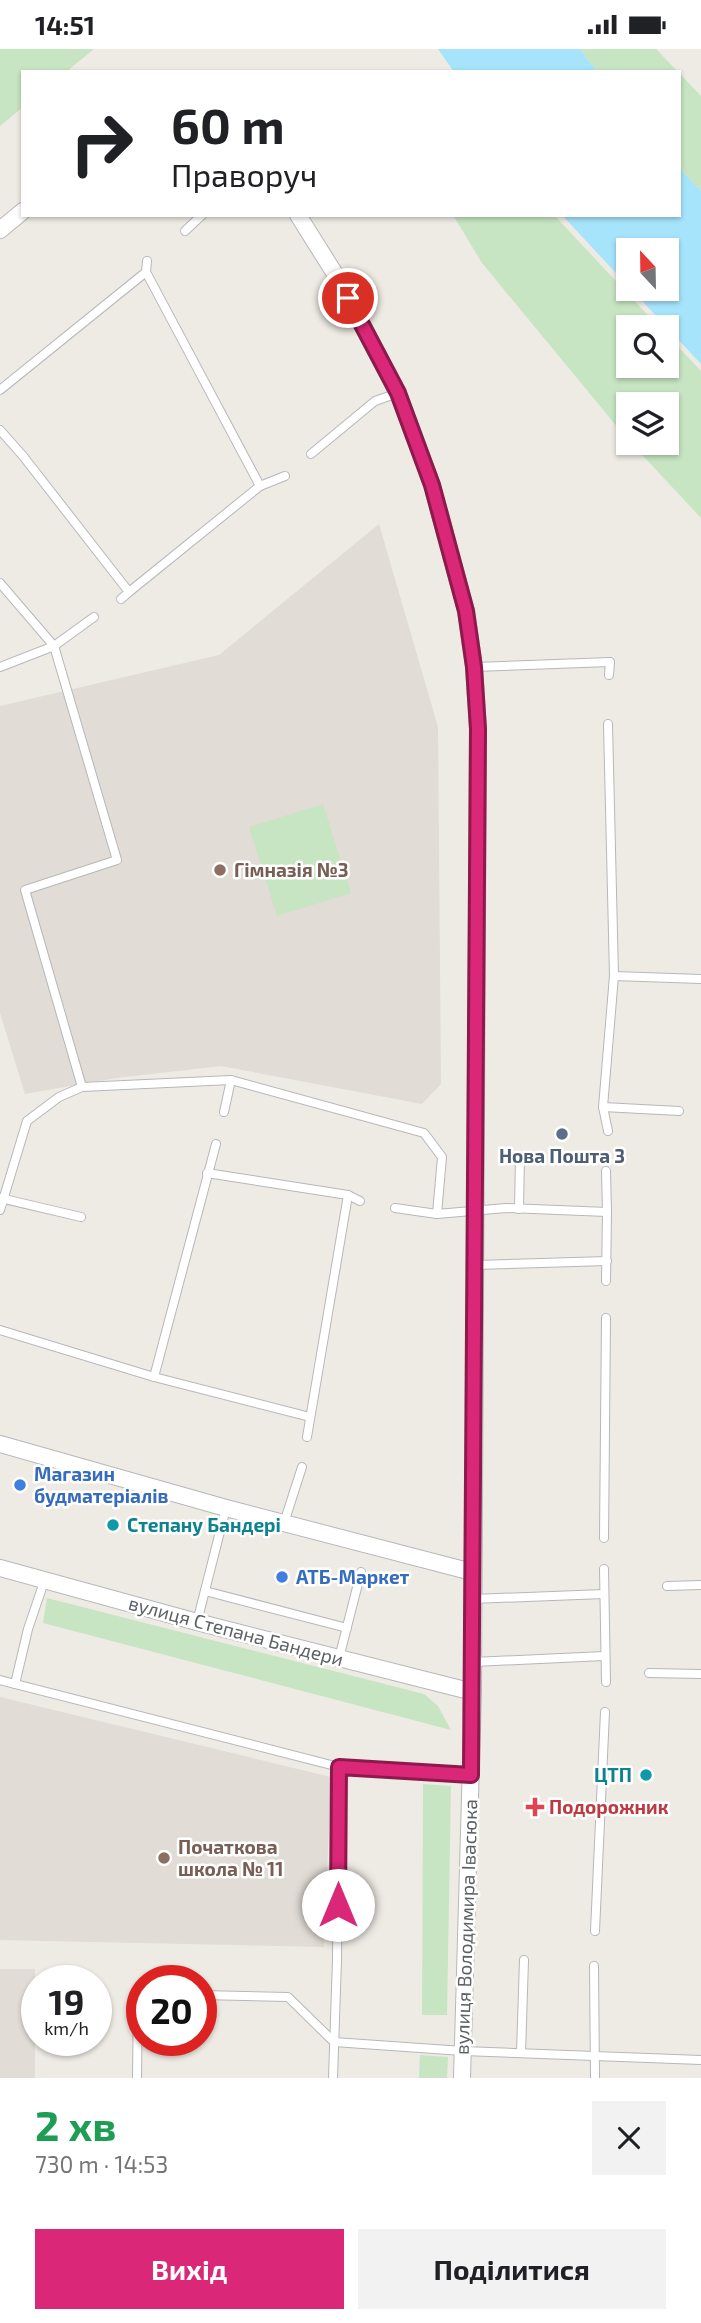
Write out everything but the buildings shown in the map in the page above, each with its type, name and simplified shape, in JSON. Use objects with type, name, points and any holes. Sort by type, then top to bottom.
[{"type":"street","points":[[0,230],[21,213]]},
{"type":"street","name":"вулиця Володимира Івасюка","points":[[299,217],[335,274],[398,393],[432,485],[447,537],[466,611],[474,667],[478,729],[473,1692],[462,2078]]},
{"type":"street","points":[[0,1444],[226,1509],[472,1572]]},
{"type":"street","name":"вулиця Степана Бандери","points":[[0,1568],[197,1622],[473,1692]]},
{"type":"lane","points":[[185,231],[200,217]]},
{"type":"lane","points":[[147,261],[146,272],[260,486]]},
{"type":"lane","points":[[0,390],[146,272]]},
{"type":"lane","points":[[312,454],[374,401],[398,393]]},
{"type":"lane","points":[[0,430],[129,592]]},
{"type":"lane","points":[[121,599],[260,486],[285,476]]},
{"type":"lane","points":[[0,583],[54,646],[117,860],[25,890],[82,1087]]},
{"type":"lane","points":[[0,667],[54,646],[94,617]]},
{"type":"lane","points":[[474,667],[610,662],[609,675]]},
{"type":"lane","points":[[608,724],[614,976],[603,1107],[608,1131]]},
{"type":"lane","points":[[614,976],[701,979]]},
{"type":"lane","points":[[224,1112],[232,1080]]},
{"type":"lane","points":[[0,1210],[27,1121],[59,1097],[82,1087],[232,1080],[424,1133],[442,1157],[437,1214]]},
{"type":"lane","points":[[603,1107],[680,1111]]},
{"type":"lane","points":[[154,1377],[216,1144]]},
{"type":"lane","points":[[519,1209],[520,1156]]},
{"type":"lane","points":[[606,1171],[606,1281]]},
{"type":"lane","points":[[207,1173],[348,1195],[360,1201]]},
{"type":"lane","points":[[307,1437],[348,1195]]},
{"type":"lane","points":[[2,1199],[81,1217]]},
{"type":"lane","points":[[395,1208],[437,1214],[476,1209],[607,1212]]},
{"type":"lane","points":[[475,1265],[607,1261]]},
{"type":"lane","points":[[604,1538],[606,1318]]},
{"type":"lane","points":[[0,1330],[154,1377],[310,1417]]},
{"type":"lane","points":[[284,1523],[302,1467]]},
{"type":"lane","points":[[197,1622],[226,1509]]},
{"type":"lane","points":[[604,1569],[604,1656],[610,1671],[606,1682]]},
{"type":"lane","points":[[339,1657],[361,1572]]},
{"type":"lane","points":[[15,1684],[28,1629],[45,1579]]},
{"type":"lane","points":[[667,1586],[701,1585]]},
{"type":"lane","points":[[205,1591],[347,1628]]},
{"type":"lane","points":[[472,1599],[604,1594]]},
{"type":"lane","points":[[473,1662],[604,1656]]},
{"type":"lane","points":[[649,1673],[701,1674]]},
{"type":"lane","points":[[0,1680],[339,1767],[471,1775]]},
{"type":"lane","points":[[595,1931],[605,1712]]},
{"type":"lane","points":[[333,2078],[339,1767]]},
{"type":"lane","points":[[521,2053],[524,1960]]},
{"type":"lane","points":[[594,1966],[595,2078]]},
{"type":"lane","points":[[217,1995],[288,1997],[334,2042],[463,2051],[701,2060]]},
{"type":"lane","points":[[137,2056],[137,2078]]},
{"type":"shaded area","name":"Гімназія №3","points":[[379,524],[438,727],[441,1084],[422,1104],[221,1066],[116,1078],[25,1094],[0,1013],[0,706],[219,655]]},
{"type":"shaded area","name":"Початкова школа № 11","points":[[0,1697],[331,1777],[324,1947],[0,1940]]},
{"type":"shaded area","points":[[0,1969],[21,1969],[21,2056],[35,2056],[35,2078],[0,2078]]},
{"type":"green space","points":[[0,49],[94,49],[68,70],[21,70],[21,109],[0,126]]},
{"type":"green space","points":[[580,49],[656,49],[676,70],[596,70]]},
{"type":"green space","points":[[681,75],[701,96],[701,191],[681,170]]},
{"type":"green space","points":[[454,217],[556,217],[616,281],[616,301],[635,301],[648,315],[616,315],[616,378],[679,378],[679,348],[701,371],[701,518],[642,455],[679,455],[679,392],[616,392],[616,425],[482,263]]},
{"type":"green space","points":[[323,804],[351,893],[277,916],[249,827]]},
{"type":"green space","points":[[47,1598],[424,1694],[438,1706],[451,1730],[43,1623]]},
{"type":"green space","points":[[423,1784],[451,1786],[447,2015],[422,2015]]},
{"type":"green space","points":[[420,2055],[448,2057],[447,2078],[419,2078]]},
{"type":"water","points":[[438,49],[580,49],[596,70],[453,70]]},
{"type":"water","points":[[681,170],[701,191],[701,364],[679,340],[679,315],[655,315],[642,301],[679,301],[679,238],[616,238],[616,273],[564,217],[681,217]]},
{"type":"place","name":"Гімназія №3","points":[[220,870]]},
{"type":"place","name":"Нова Пошта 3","points":[[562,1134]]},
{"type":"place","name":"Магазин будматеріалів","points":[[20,1485]]},
{"type":"place","name":"Степану Бандері","points":[[113,1525]]},
{"type":"place","name":"АТБ-Маркет","points":[[282,1577]]},
{"type":"place","name":"ЦТП","points":[[646,1775]]},
{"type":"place","name":"Подорожник","points":[[535,1807]]},
{"type":"place","name":"Початкова школа № 11","points":[[164,1858]]},
{"type":"route","points":[[338,1905],[339,1767],[471,1775],[476,1209],[478,729],[474,667],[466,611],[432,485],[398,393],[348,298]]}]
